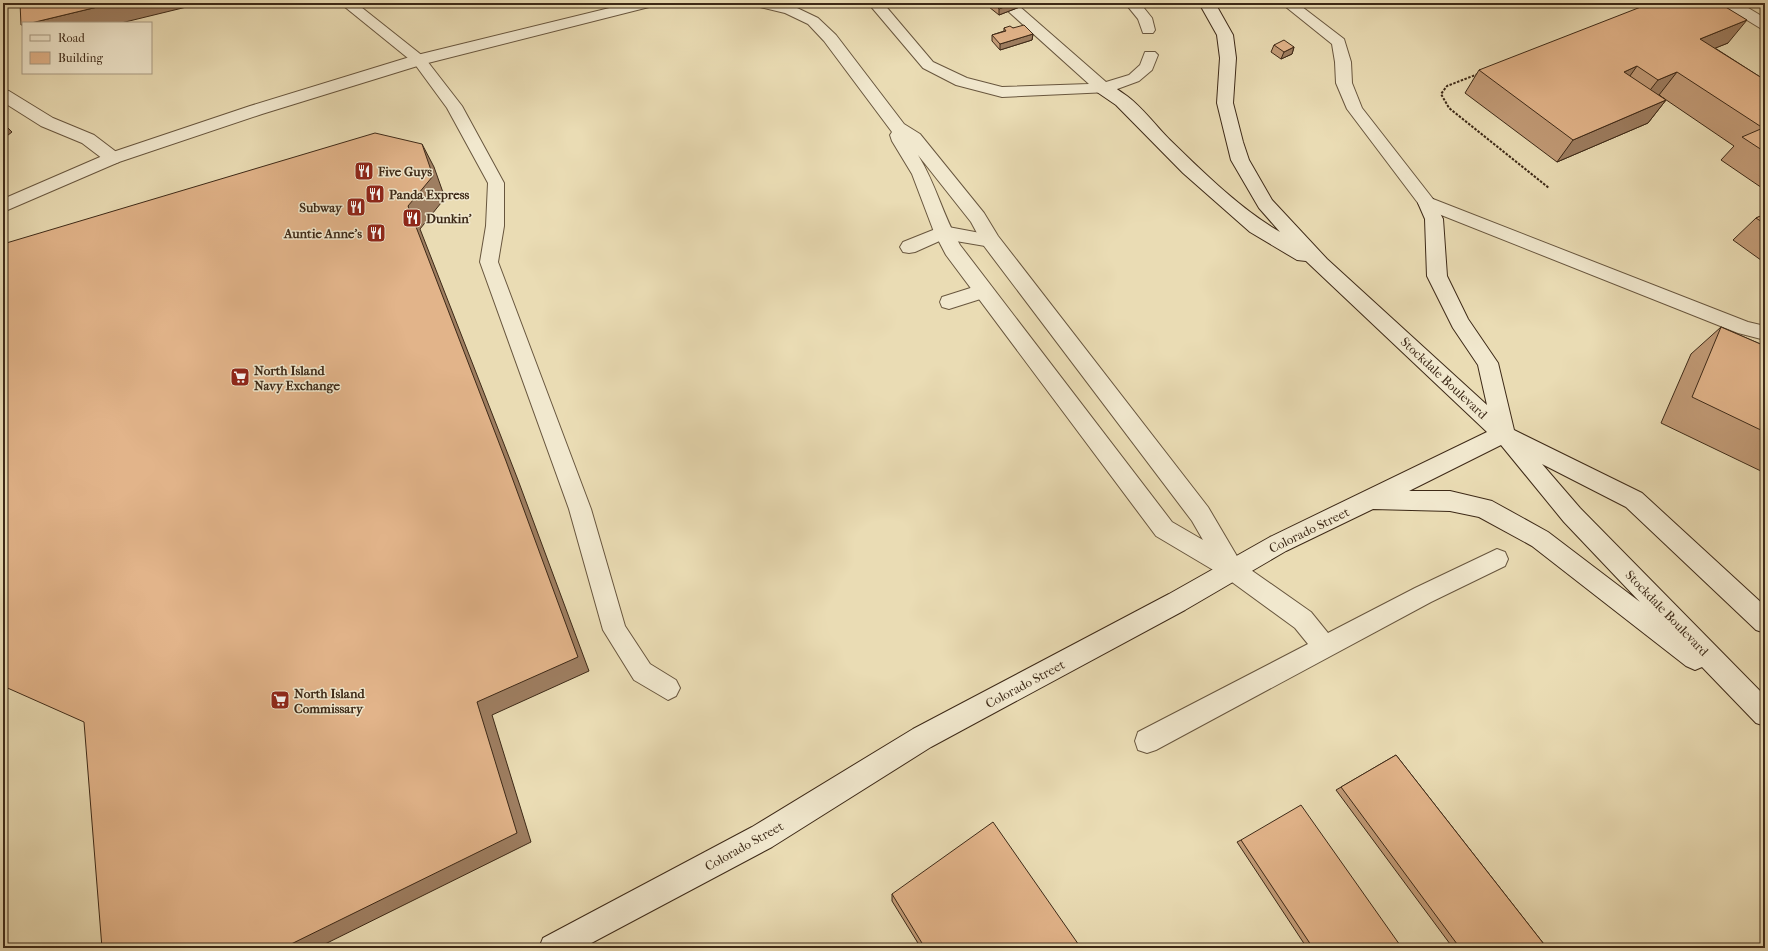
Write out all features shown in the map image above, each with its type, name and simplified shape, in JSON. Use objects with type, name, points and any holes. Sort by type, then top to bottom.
[{"type":"main road","points":[[3,206],[113,158],[256,110],[419,60],[648,3]]},
{"type":"main road","points":[[761,3],[790,10],[813,21],[830,38],[898,128],[914,138],[978,218],[991,241],[1200,514],[1233,570]]},
{"type":"main road","name":"Stockdale Boulevard","points":[[1207,3],[1225,35],[1228,58],[1225,103],[1234,142],[1240,160],[1265,204],[1320,264],[1504,434],[1572,515],[1760,709]]},
{"type":"main road","points":[[1729,3],[1765,25]]},
{"type":"main road","points":[[1103,88],[1122,101],[1189,169],[1257,227],[1320,264]]},
{"type":"main road","points":[[898,128],[900,141],[921,174],[943,232],[953,250],[983,291],[1164,529],[1233,570]]},
{"type":"main road","points":[[1428,203],[1434,219],[1437,276],[1460,323],[1488,363],[1504,434],[1634,500],[1765,622]]},
{"type":"main road","name":"Colorado Street","points":[[553,948],[762,837],[922,738],[1012,691],[1278,544],[1371,500],[1431,468],[1504,434]]},
{"type":"main road","points":[[1371,500],[1450,501],[1484,508],[1540,539],[1760,709]]},
{"type":"lane","points":[[350,5],[369,3]]},
{"type":"lane","points":[[875,3],[928,65],[962,82],[1002,92],[1103,88],[1134,78],[1148,67],[1150,55]]},
{"type":"lane","points":[[1132,3],[1145,18],[1148,30]]},
{"type":"lane","points":[[1288,3],[1339,42],[1345,75],[1344,83],[1355,109],[1428,203],[1745,328],[1765,333]]},
{"type":"lane","points":[[350,5],[419,60],[454,106],[496,183],[495,226],[488,262],[580,509],[615,630],[642,672],[668,688]]},
{"type":"lane","points":[[1014,9],[1103,88]]},
{"type":"lane","points":[[3,95],[47,122],[88,139],[113,158]]},
{"type":"lane","points":[[909,247],[943,232],[991,241]]},
{"type":"lane","points":[[949,302],[983,291]]},
{"type":"lane","points":[[1147,741],[1423,595],[1497,559]]},
{"type":"lane","points":[[1233,570],[1303,620],[1325,648]]},
{"type":"path","points":[[1484,72],[1447,86],[1441,94],[1450,108],[1549,188]]},
{"type":"building","points":[[20,3],[114,3],[35,22],[22,22],[21,25]]},
{"type":"building","points":[[993,3],[1014,3],[999,9]]},
{"type":"building","points":[[1651,3],[1719,3],[1747,20],[1700,39],[1765,80],[1765,152],[1742,137],[1763,128],[1677,72],[1658,80],[1637,66],[1624,72],[1666,100],[1573,140],[1479,70]]},
{"type":"building","points":[[1024,25],[1033,34],[1000,44],[992,35],[1006,31],[1004,28],[1010,26],[1013,28]]},
{"type":"building","points":[[1284,40],[1294,47],[1284,52],[1274,45]]},
{"type":"building","points":[[375,133],[422,144],[433,176],[408,206],[506,461],[578,657],[477,702],[517,833],[283,948],[102,948],[84,722],[3,686],[3,244]]},
{"type":"building","points":[[1765,214],[1765,224],[1756,218]]},
{"type":"building","points":[[1721,327],[1765,346],[1765,432],[1692,397]]},
{"type":"building","points":[[1396,755],[1547,948],[1460,948],[1341,787]]},
{"type":"building","points":[[1301,805],[1402,948],[1313,948],[1241,840]]},
{"type":"building","points":[[993,822],[1081,948],[925,948],[892,894]]},
{"type":"place","name":"Five Guys","points":[[364,171]]},
{"type":"place","name":"Panda Express","points":[[375,194]]},
{"type":"place","name":"Subway","points":[[356,207]]},
{"type":"place","name":"Dunkin'","points":[[412,218]]},
{"type":"place","name":"Auntie Anne's","points":[[376,233]]},
{"type":"place","name":"North Island Navy Exchange","points":[[240,377]]},
{"type":"place","name":"North Island Commissary","points":[[280,700]]}]
